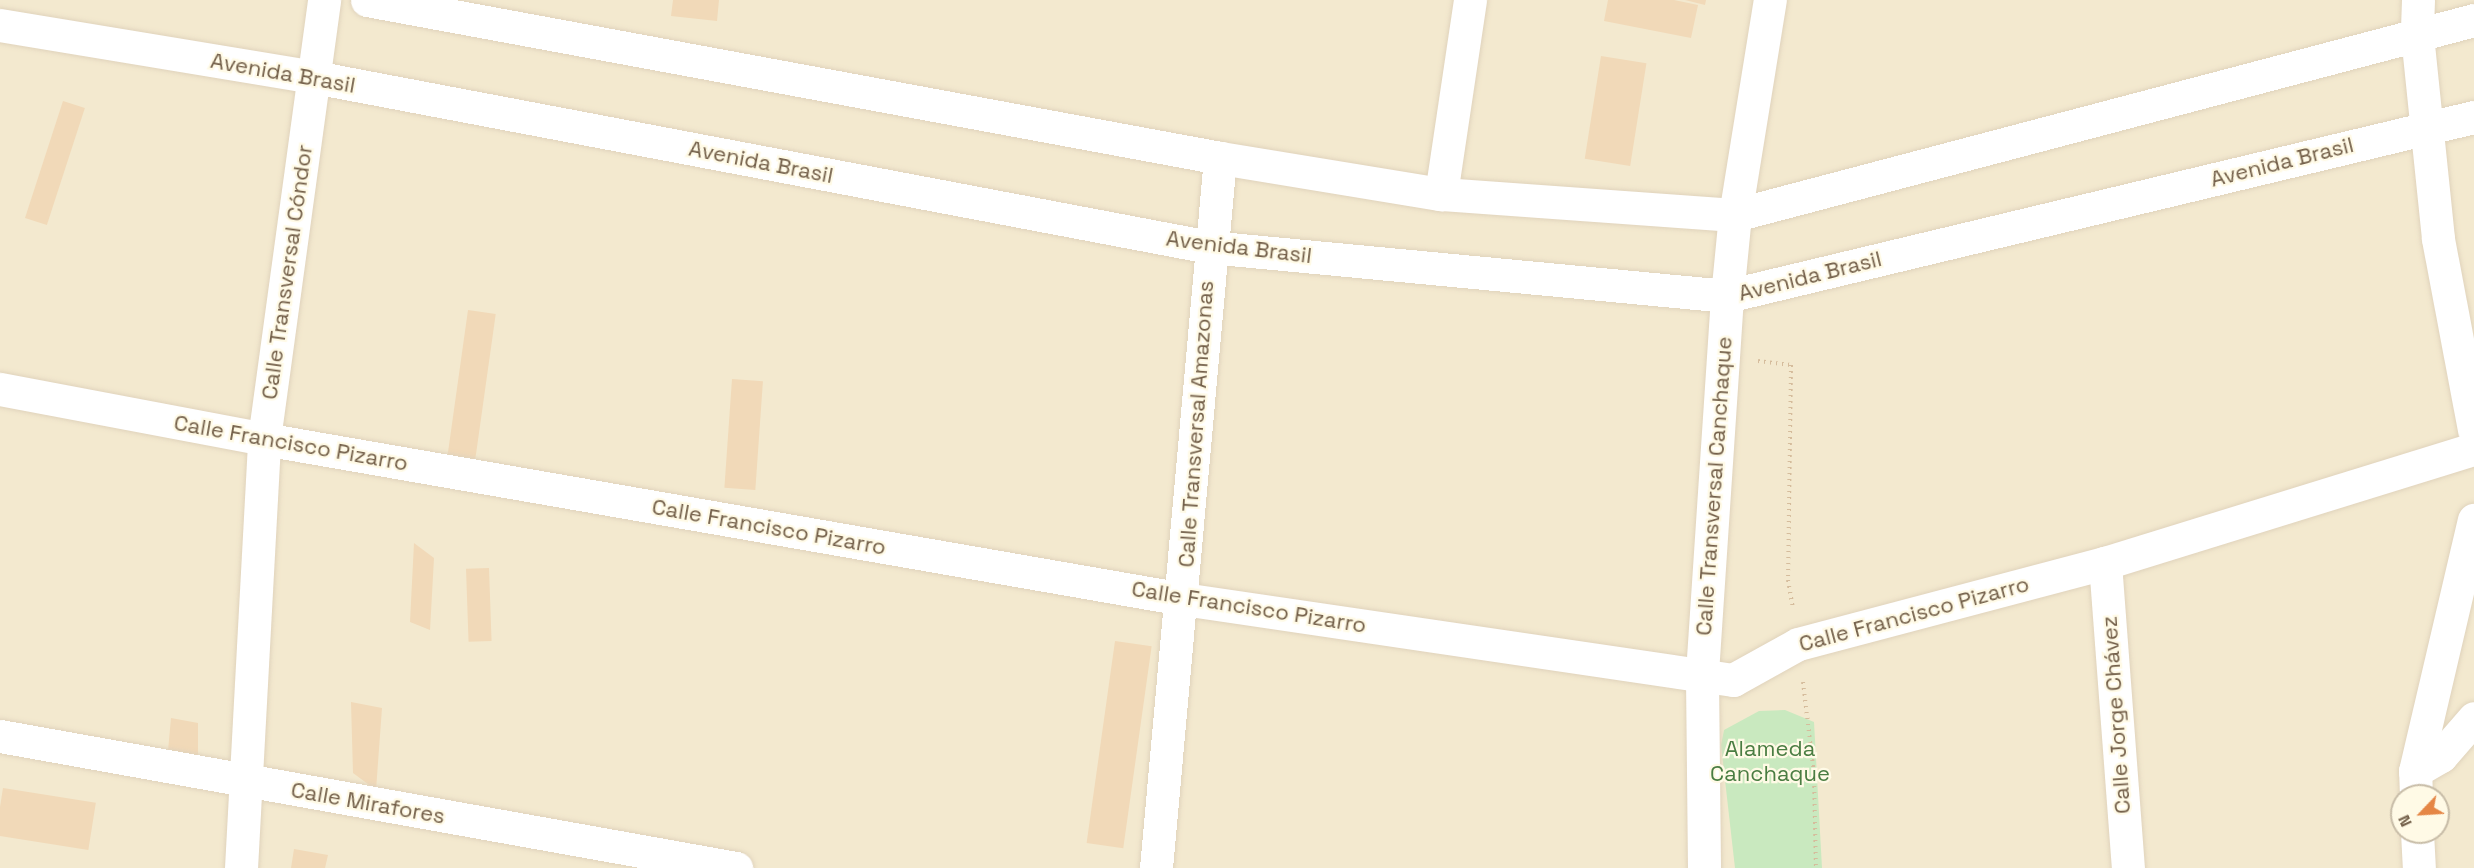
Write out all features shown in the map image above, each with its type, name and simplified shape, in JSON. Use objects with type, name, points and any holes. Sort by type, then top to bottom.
[{"type":"street","name":"Calle Transversal Cóndor","points":[[241,868],[249,782],[264,439],[324,0]]},
{"type":"street","points":[[367,0],[1220,158],[1441,194],[1735,215],[2474,20]]},
{"type":"street","points":[[1441,194],[1470,0]]},
{"type":"street","name":"Calle Transversal Canchaque","points":[[1704,868],[1702,673],[1727,296],[1735,215],[1770,0]]},
{"type":"street","points":[[2418,0],[2417,35],[2429,127],[2438,239],[2474,430]]},
{"type":"street","name":"Avenida Brasil","points":[[0,25],[314,77],[1209,246],[1727,296],[2474,117]]},
{"type":"street","name":"Calle Transversal Amazonas","points":[[1156,868],[1183,599],[1209,246],[1220,158]]},
{"type":"street","name":"Calle Francisco Pizarro","points":[[0,389],[264,439],[1183,599],[1702,673],[1733,680],[1798,644],[2105,563],[2474,449]]},
{"type":"street","points":[[2415,784],[2474,520]]},
{"type":"street","name":"Calle Jorge Chávez","points":[[2105,563],[2128,868]]},
{"type":"street","points":[[2415,784],[2474,718]]},
{"type":"street","name":"Calle Mirafores","points":[[0,736],[736,868]]},
{"type":"street","points":[[2418,844],[2419,868]]},
{"type":"path","points":[[1751,360],[1791,365],[1788,579],[1814,774],[1816,868]]},
{"type":"shaded area","points":[[0,0],[2474,0],[2474,868],[0,868]]},
{"type":"green space","name":"Alameda Canchaque","points":[[1785,710],[1814,722],[1822,868],[1735,868],[1721,745],[1724,730],[1759,711]]},
{"type":"building","points":[[673,0],[719,0],[717,21],[671,16]]},
{"type":"building","points":[[1608,0],[1674,0],[1698,5],[1691,38],[1604,21]]},
{"type":"building","points":[[1685,0],[1706,0],[1705,5]]},
{"type":"building","points":[[1601,56],[1646,63],[1630,166],[1585,159]]},
{"type":"building","points":[[63,101],[85,108],[47,225],[25,218]]},
{"type":"building","points":[[468,310],[496,314],[474,469],[446,465]]},
{"type":"building","points":[[732,379],[763,381],[755,490],[724,488]]},
{"type":"building","points":[[414,543],[434,558],[430,630],[410,622]]},
{"type":"building","points":[[489,568],[492,641],[469,642],[466,569]]},
{"type":"building","points":[[1115,641],[1152,646],[1123,848],[1087,843]]},
{"type":"building","points":[[351,702],[382,708],[376,790],[353,773]]},
{"type":"building","points":[[171,718],[198,723],[198,763],[168,751]]},
{"type":"building","points":[[3,788],[96,803],[88,850],[0,836],[0,807]]},
{"type":"building","points":[[294,849],[328,855],[325,868],[291,868]]}]
